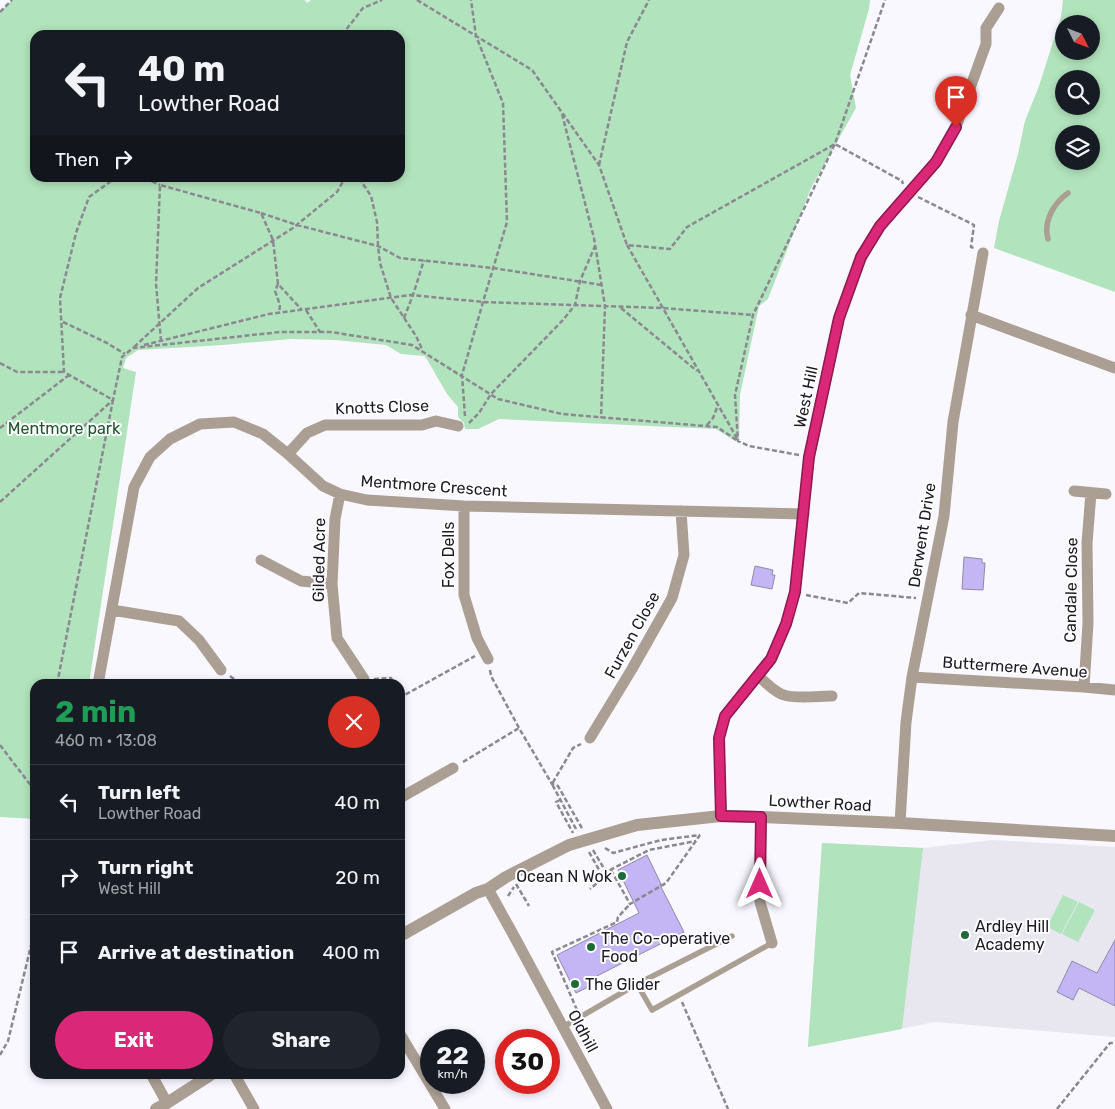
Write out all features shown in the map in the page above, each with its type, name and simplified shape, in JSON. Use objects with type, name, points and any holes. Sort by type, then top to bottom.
[{"type":"street","name":"West Hill","points":[[721,816],[719,738],[725,716],[771,659],[786,624],[795,592],[809,457],[839,318],[861,257],[880,226],[936,162],[956,127],[986,44],[986,28],[999,8]]},
{"type":"street","name":"Derwent Drive","points":[[900,823],[906,722],[912,677],[944,516],[953,422],[982,253]]},
{"type":"street","points":[[971,315],[1115,368]]},
{"type":"street","name":"Knotts Close","points":[[288,454],[307,433],[325,426],[422,425],[436,421],[458,426]]},
{"type":"street","name":"Mentmore Crescent","points":[[99,679],[134,487],[150,457],[170,439],[200,424],[234,422],[263,434],[323,486],[340,494],[367,500],[464,506],[804,514]]},
{"type":"street","points":[[1074,491],[1106,494]]},
{"type":"street","name":"Candale Close","points":[[1084,687],[1088,623],[1087,543],[1091,493]]},
{"type":"street","name":"Gilded Acre","points":[[340,494],[335,519],[332,584],[337,638],[364,679]]},
{"type":"street","name":"Fox Dells","points":[[464,506],[464,595],[477,638],[488,659]]},
{"type":"street","name":"Furzen Close","points":[[590,738],[672,598],[684,555],[682,512]]},
{"type":"street","points":[[261,560],[301,581],[332,584]]},
{"type":"street","points":[[112,610],[179,621],[199,640],[221,670]]},
{"type":"street","points":[[758,676],[784,695],[803,697],[832,696]]},
{"type":"street","name":"Buttermere Avenue","points":[[912,677],[1115,690]]},
{"type":"street","points":[[405,795],[452,768]]},
{"type":"street","name":"Lowther Road","points":[[405,933],[476,893],[488,889],[569,845],[637,825],[721,816],[900,823],[1115,836]]},
{"type":"street","points":[[761,817],[760,902],[772,943]]},
{"type":"street","name":"Oldhill","points":[[488,889],[607,1109]]},
{"type":"street","points":[[405,1043],[442,1108]]},
{"type":"street","points":[[153,1079],[162,1106],[204,1079]]},
{"type":"street","points":[[237,1079],[254,1109]]},
{"type":"lane","points":[[1048,239],[1049,218],[1060,199],[1068,194]]},
{"type":"lane","points":[[563,1027],[637,984],[732,936]]},
{"type":"lane","points":[[637,984],[652,1010],[772,943]]},
{"type":"path","points":[[0,12],[12,0]]},
{"type":"path","points":[[346,30],[363,8],[382,0]]},
{"type":"path","points":[[417,0],[532,70],[599,165],[627,244],[738,442]]},
{"type":"path","points":[[471,0],[476,36],[503,103],[507,222],[462,375],[466,426],[479,413],[491,394],[563,320],[575,305],[580,281],[595,244]]},
{"type":"path","points":[[599,165],[627,42],[649,0]]},
{"type":"path","points":[[738,442],[735,395],[753,315],[835,144],[885,0]]},
{"type":"path","points":[[562,112],[595,244],[605,306],[601,418]]},
{"type":"path","points":[[627,244],[670,249],[687,227],[835,144]]},
{"type":"path","points":[[835,144],[902,182],[909,193],[974,225],[971,247],[982,253]]},
{"type":"path","points":[[64,372],[60,298],[76,233],[89,198],[110,182]]},
{"type":"path","points":[[154,182],[297,225],[378,246],[400,258],[493,268],[602,285]]},
{"type":"path","points":[[58,679],[122,357],[198,288],[297,225],[337,192],[343,182]]},
{"type":"path","points":[[362,182],[371,196],[377,222],[380,263],[391,298],[416,336],[422,351]]},
{"type":"path","points":[[160,185],[156,284],[162,343]]},
{"type":"path","points":[[261,213],[273,240],[278,284],[275,291],[280,305],[279,313]]},
{"type":"path","points":[[404,318],[424,260]]},
{"type":"path","points":[[278,284],[302,310]]},
{"type":"path","points":[[162,343],[269,314],[413,295],[483,302],[662,308],[753,315]]},
{"type":"path","points":[[620,307],[699,373]]},
{"type":"path","points":[[306,309],[320,332]]},
{"type":"path","points":[[62,321],[126,354]]},
{"type":"path","points":[[133,348],[162,343],[280,332],[331,332],[412,345],[498,399],[562,414],[717,427],[738,442],[749,446],[796,455]]},
{"type":"path","points":[[0,363],[17,372],[64,372],[113,400]]},
{"type":"path","points":[[0,428],[69,375]]},
{"type":"path","points":[[0,502],[113,400]]},
{"type":"path","points":[[706,426],[713,418],[718,405]]},
{"type":"path","points":[[795,592],[848,603],[859,593],[928,600]]},
{"type":"path","points":[[405,695],[476,655],[488,659],[492,676],[576,829]]},
{"type":"path","points":[[452,768],[519,728]]},
{"type":"path","points":[[552,784],[573,748],[590,738]]},
{"type":"path","points":[[0,745],[30,784]]},
{"type":"path","points":[[552,784],[558,786],[583,830]]},
{"type":"path","points":[[560,800],[556,802],[574,835]]},
{"type":"path","points":[[580,1017],[552,952],[617,922],[618,917],[630,904],[666,884],[700,834],[661,840],[613,853],[603,847]]},
{"type":"path","points":[[606,872],[649,850],[696,841]]},
{"type":"path","points":[[585,850],[598,848]]},
{"type":"path","points":[[589,852],[602,875],[602,879]]},
{"type":"path","points":[[590,889],[608,875],[596,855]]},
{"type":"path","points":[[611,870],[630,904]]},
{"type":"path","points":[[508,896],[516,884],[529,906]]},
{"type":"path","points":[[0,1055],[8,1041],[30,950]]},
{"type":"path","points":[[679,994],[728,1109]]},
{"type":"path","points":[[1057,1109],[1110,1043],[1115,1044]]},
{"type":"shaded area","name":"Ardley Hill Academy","points":[[992,840],[1115,847],[1115,1037],[935,1022],[808,1047],[822,843],[923,848]]},
{"type":"green space","name":"Mentmore park","points":[[12,0],[305,0],[307,3],[311,0],[870,0],[850,75],[856,108],[811,188],[768,299],[759,306],[740,395],[739,439],[735,441],[716,429],[499,419],[478,429],[465,429],[464,423],[458,417],[458,407],[447,394],[425,356],[401,354],[386,345],[335,340],[291,339],[138,350],[126,358],[123,368],[136,372],[90,679],[30,679],[30,819],[0,817],[0,12]]},
{"type":"green space","points":[[1063,0],[1115,0],[1115,292],[994,248],[999,221],[1018,154],[1025,121],[1039,86],[1055,36],[1055,60],[1100,60],[1100,15],[1061,15]]},
{"type":"green space","points":[[822,843],[923,848],[902,1029],[808,1047]]},
{"type":"green space","points":[[1063,895],[1078,902],[1061,934],[1047,927]]},
{"type":"green space","points":[[1079,902],[1095,910],[1078,942],[1062,934]]},
{"type":"building","points":[[964,557],[982,559],[982,563],[985,563],[983,590],[962,589]]},
{"type":"building","points":[[755,566],[773,570],[772,575],[775,575],[772,589],[751,585]]},
{"type":"building","points":[[647,855],[684,932],[587,981],[590,986],[576,993],[557,955],[639,913],[618,870]]},
{"type":"building","points":[[1115,940],[1115,1006],[1079,988],[1073,1000],[1057,992],[1072,961],[1097,973]]},
{"type":"place","name":"Ocean N Wok","points":[[622,876]]},
{"type":"place","name":"Ardley Hill Academy","points":[[965,935]]},
{"type":"place","name":"The Co-operative Food","points":[[591,947]]},
{"type":"place","name":"The Glider","points":[[575,984]]},
{"type":"route","points":[[760,884],[761,817],[721,816],[719,738],[725,716],[771,659],[786,624],[795,592],[809,457],[839,318],[861,257],[880,226],[936,162],[956,127]]}]
